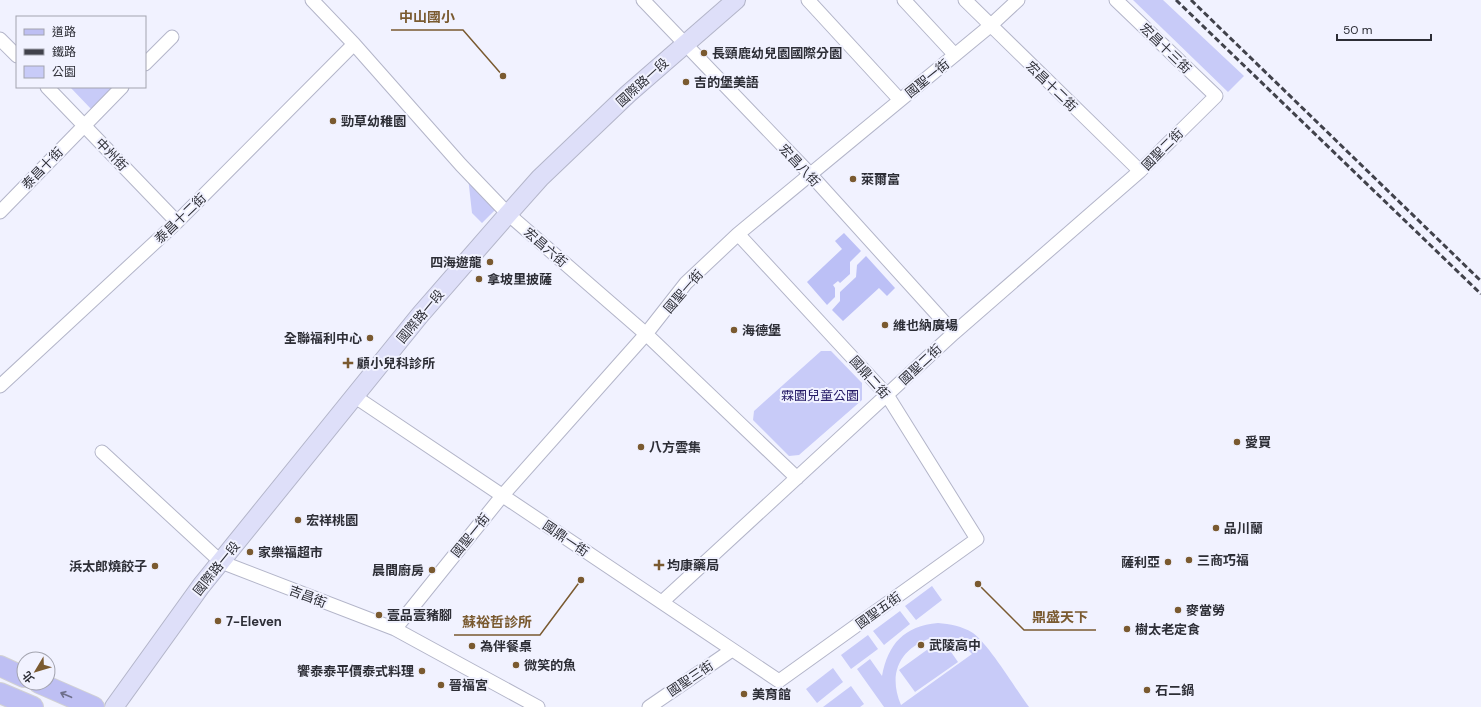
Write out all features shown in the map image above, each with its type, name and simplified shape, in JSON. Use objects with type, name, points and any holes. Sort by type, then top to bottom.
[{"type":"main road","points":[[0,666],[16,673]]},
{"type":"main road","points":[[56,690],[94,707]]},
{"type":"main road","points":[[0,693],[33,707]]},
{"type":"street","name":"宏昌六街","points":[[312,0],[354,44],[508,214],[646,334],[797,478]]},
{"type":"street","name":"宏昌八街","points":[[643,0],[810,174],[954,333]]},
{"type":"street","name":"國際路一段","points":[[114,707],[201,586],[222,562],[420,315],[508,214],[540,178],[628,94],[736,0]]},
{"type":"street","points":[[808,0],[900,100]]},
{"type":"street","points":[[904,0],[955,55]]},
{"type":"street","name":"宏昌十二街","points":[[965,0],[990,26],[1140,170]]},
{"type":"street","name":"國聖一街","points":[[395,629],[502,496],[646,334],[686,283],[738,234],[990,26],[1018,0]]},
{"type":"street","name":"宏昌十三街","points":[[1116,0],[1216,96]]},
{"type":"street","points":[[146,63],[172,37]]},
{"type":"street","points":[[0,39],[16,55]]},
{"type":"street","name":"泰昌十二街","points":[[3,378],[177,222],[354,44]]},
{"type":"street","name":"中州街","points":[[48,88],[177,222]]},
{"type":"street","name":"泰昌十街","points":[[0,212],[121,88]]},
{"type":"street","name":"國聖二街","points":[[662,602],[954,333],[1140,170],[1216,96]]},
{"type":"street","name":"國鼎二街","points":[[738,234],[887,395],[977,539]]},
{"type":"street","name":"國鼎一街","points":[[354,396],[779,681]]},
{"type":"street","name":"吉昌街","points":[[102,452],[222,562],[395,629],[538,707]]},
{"type":"street","name":"國聖五街","points":[[779,681],[977,539]]},
{"type":"street","name":"國聖三街","points":[[649,707],[732,650]]},
{"type":"green space","points":[[1133,0],[1163,0],[1244,76],[1228,92]]},
{"type":"green space","points":[[71,88],[117,88],[93,111]]},
{"type":"green space","points":[[468,177],[496,209],[482,223],[472,213]]},
{"type":"green space","name":"霖園兒童公園","points":[[821,351],[831,351],[862,383],[862,400],[799,455],[789,456],[753,420],[754,411]]},
{"type":"green space","points":[[932,586],[942,600],[916,620],[905,606]]},
{"type":"green space","points":[[900,611],[910,624],[884,645],[873,631]]},
{"type":"green space","points":[[938,623],[951,625],[973,633],[987,647],[1029,707],[884,707],[857,669],[870,659],[882,676],[888,655],[893,646],[907,633],[926,625]],"holes":[[[934,637],[955,641],[972,654],[901,705],[897,693],[896,682],[900,662],[905,654],[913,647]]]},
{"type":"green space","points":[[868,635],[878,649],[851,669],[841,655]]},
{"type":"green space","points":[[942,639],[958,662],[915,692],[899,670]]},
{"type":"green space","points":[[833,668],[843,682],[817,703],[806,689]]},
{"type":"green space","points":[[851,686],[864,704],[860,707],[823,707]]},
{"type":"shaded area","points":[[844,233],[861,251],[850,262],[850,274],[840,283],[838,281],[833,285],[835,288],[835,297],[827,305],[807,282],[842,249],[835,241]]},
{"type":"shaded area","points":[[866,256],[895,288],[887,296],[879,288],[843,321],[832,310],[840,301],[840,292],[856,277],[857,265]]},
{"type":"railway","points":[[1176,0],[1481,294]]},
{"type":"railway","points":[[1191,0],[1481,281]]},
{"type":"place","name":"長頸鹿幼兒園國際分園","points":[[704,53]]},
{"type":"place","name":"中山國小","points":[[503,76]]},
{"type":"place","name":"吉的堡美語","points":[[686,82]]},
{"type":"place","name":"勁草幼稚園","points":[[333,121]]},
{"type":"place","name":"萊爾富","points":[[853,179]]},
{"type":"place","name":"四海遊龍","points":[[490,262]]},
{"type":"place","name":"拿坡里披薩","points":[[479,279]]},
{"type":"place","name":"維也納廣場","points":[[885,325]]},
{"type":"place","name":"海德堡","points":[[734,330]]},
{"type":"place","name":"全聯福利中心","points":[[370,338]]},
{"type":"place","name":"顧小兒科診所","points":[[348,363]]},
{"type":"place","name":"愛買","points":[[1237,442]]},
{"type":"place","name":"八方雲集","points":[[641,447]]},
{"type":"place","name":"宏祥桃園","points":[[298,520]]},
{"type":"place","name":"品川蘭","points":[[1216,528]]},
{"type":"place","name":"家樂福超市","points":[[250,552]]},
{"type":"place","name":"三商巧福","points":[[1189,560]]},
{"type":"place","name":"薩利亞","points":[[1168,562]]},
{"type":"place","name":"均康藥局","points":[[659,565]]},
{"type":"place","name":"浜太郎燒餃子","points":[[155,566]]},
{"type":"place","name":"晨間廚房","points":[[432,570]]},
{"type":"place","name":"蘇裕哲診所","points":[[581,580]]},
{"type":"place","name":"鼎盛天下","points":[[978,584]]},
{"type":"place","name":"麥當勞","points":[[1178,610]]},
{"type":"place","name":"壹品壹豬腳","points":[[379,615]]},
{"type":"place","name":"7-Eleven","points":[[218,621]]},
{"type":"place","name":"樹太老定食","points":[[1127,629]]},
{"type":"place","name":"武陵高中","points":[[921,645]]},
{"type":"place","name":"為伴餐桌","points":[[472,646]]},
{"type":"place","name":"微笑的魚","points":[[516,665]]},
{"type":"place","name":"饗泰泰平價泰式料理","points":[[422,671]]},
{"type":"place","name":"晉福宮","points":[[441,685]]},
{"type":"place","name":"石二鍋","points":[[1147,690]]},
{"type":"place","name":"美育館","points":[[744,694]]}]
